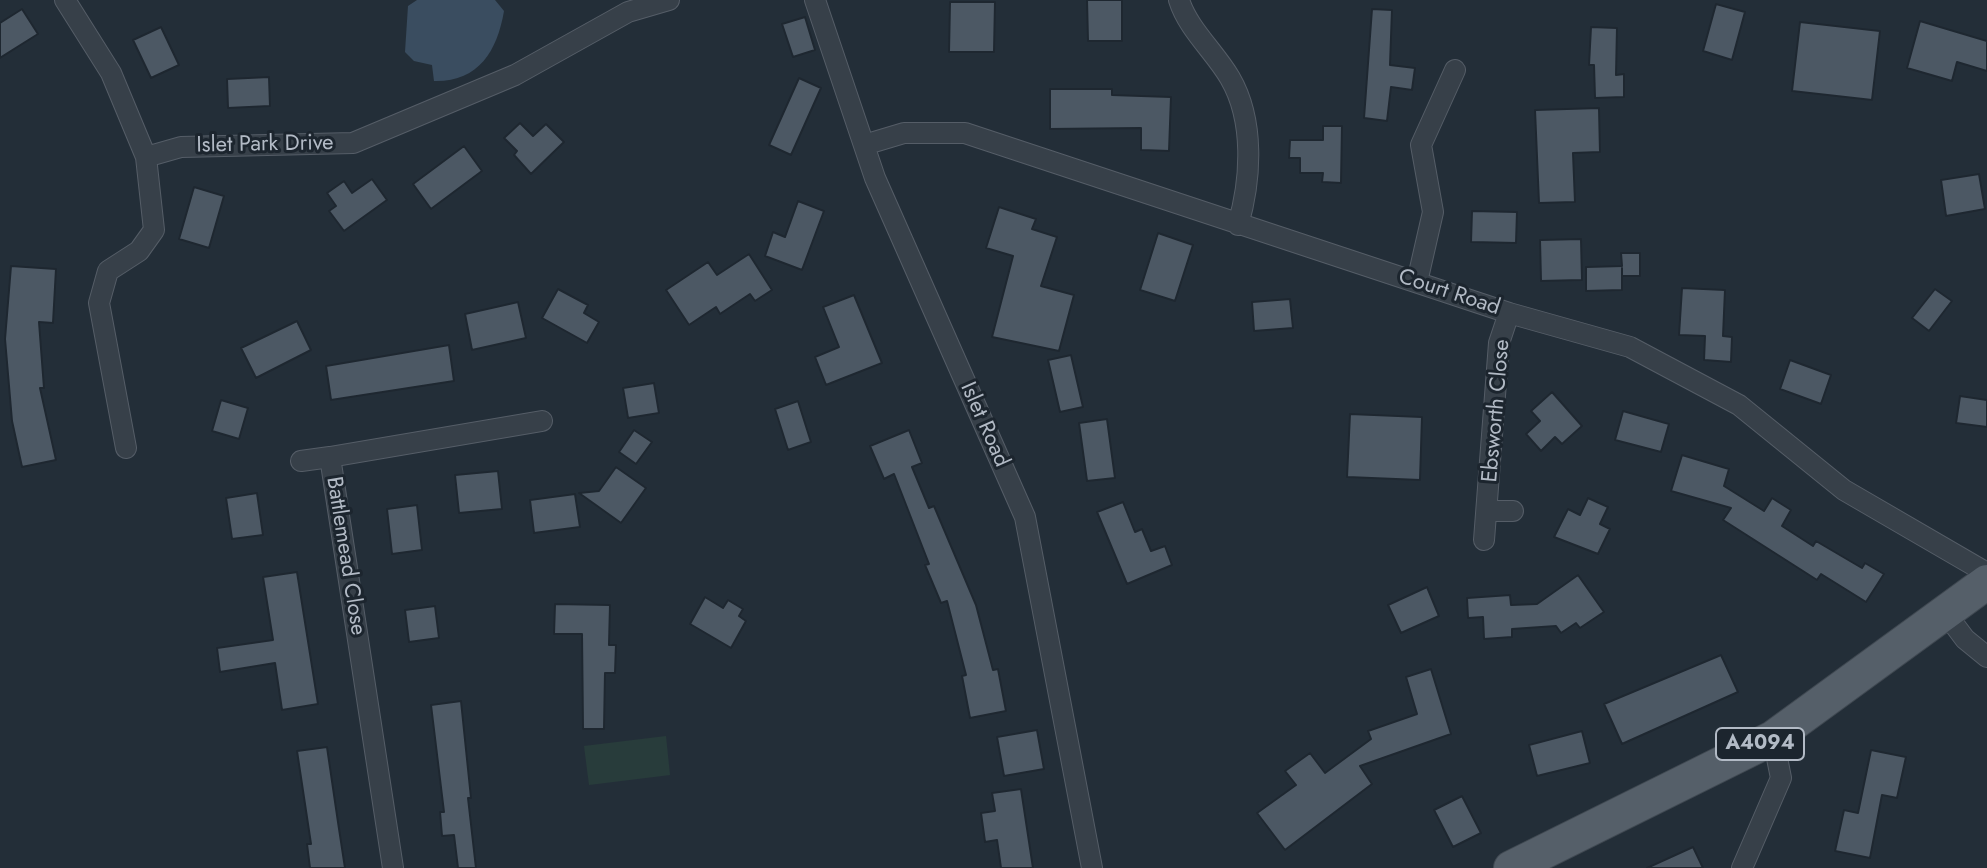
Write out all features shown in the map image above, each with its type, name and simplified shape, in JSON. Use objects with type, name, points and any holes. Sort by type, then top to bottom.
[{"type":"main road","name":"A4094","points":[[1511,868],[1773,738],[1987,582]]},
{"type":"street","points":[[65,0],[111,73],[146,157],[154,230],[139,251],[108,271],[99,303],[126,448]]},
{"type":"street","name":"Islet Park Drive","points":[[146,157],[181,147],[353,143],[515,75],[628,12],[669,0]]},
{"type":"street","name":"Islet Road","points":[[815,0],[864,145],[1025,517],[1092,868]]},
{"type":"street","points":[[1179,0],[1232,81],[1246,121],[1247,193],[1238,225]]},
{"type":"street","points":[[1417,282],[1433,212],[1421,145],[1455,70]]},
{"type":"street","name":"Court Road","points":[[864,145],[904,133],[965,133],[1509,313],[1630,347],[1739,405],[1844,490],[1987,573]]},
{"type":"street","name":"Ebsworth Close","points":[[1484,540],[1499,343],[1509,313]]},
{"type":"street","name":"Battlemead Close","points":[[393,868],[330,457],[542,421]]},
{"type":"street","points":[[301,461],[330,457]]},
{"type":"street","name":"Ebsworth Close","points":[[1488,511],[1513,511]]},
{"type":"street","points":[[1944,611],[1965,639],[1987,657]]},
{"type":"street","points":[[1742,868],[1781,778],[1773,738]]},
{"type":"green space","points":[[666,736],[670,775],[589,785],[584,746]]},
{"type":"water","points":[[417,0],[495,0],[504,11],[496,39],[483,62],[463,76],[434,81],[432,65],[414,61],[405,52],[408,6]]},
{"type":"building","points":[[1087,0],[1122,0],[1122,41],[1088,41]]},
{"type":"building","points":[[950,2],[995,2],[994,52],[949,52]]},
{"type":"building","points":[[1716,4],[1745,12],[1732,60],[1703,51]]},
{"type":"building","points":[[22,9],[38,34],[0,58],[0,23]]},
{"type":"building","points":[[1372,9],[1392,10],[1390,65],[1415,68],[1412,90],[1391,87],[1387,121],[1364,118]]},
{"type":"building","points":[[805,17],[815,50],[793,57],[782,24]]},
{"type":"building","points":[[1920,21],[1987,41],[1987,71],[1957,62],[1952,81],[1907,68]]},
{"type":"building","points":[[1800,22],[1880,31],[1872,100],[1792,91]]},
{"type":"building","points":[[161,27],[179,65],[151,78],[133,40]]},
{"type":"building","points":[[1591,27],[1617,28],[1616,75],[1624,74],[1624,97],[1595,98],[1594,65],[1589,65]]},
{"type":"building","points":[[269,77],[270,106],[228,108],[227,79]]},
{"type":"building","points":[[799,78],[821,88],[791,155],[769,145]]},
{"type":"building","points":[[1050,89],[1112,89],[1112,95],[1171,97],[1169,151],[1141,150],[1141,128],[1050,129]]},
{"type":"building","points":[[1599,108],[1600,152],[1573,153],[1575,202],[1539,203],[1535,110]]},
{"type":"building","points":[[520,123],[533,136],[546,124],[564,142],[531,174],[514,155],[517,151],[504,138]]},
{"type":"building","points":[[1323,126],[1342,126],[1341,183],[1322,182],[1323,173],[1300,173],[1300,158],[1289,158],[1290,140],[1323,140]]},
{"type":"building","points":[[464,146],[482,171],[431,209],[413,184]]},
{"type":"building","points":[[1979,174],[1985,209],[1946,216],[1941,180]]},
{"type":"building","points":[[372,179],[387,200],[344,231],[329,211],[336,206],[327,193],[344,181],[352,193]]},
{"type":"building","points":[[194,187],[224,196],[209,248],[179,239]]},
{"type":"building","points":[[798,201],[824,211],[802,270],[765,256],[773,232],[785,237]]},
{"type":"building","points":[[999,207],[1036,219],[1032,229],[1057,237],[1041,286],[1074,295],[1059,351],[992,337],[1013,256],[986,248]]},
{"type":"building","points":[[1472,211],[1517,212],[1516,243],[1471,242]]},
{"type":"building","points":[[1158,233],[1193,245],[1175,301],[1140,290]]},
{"type":"building","points":[[1581,239],[1582,280],[1541,281],[1540,240]]},
{"type":"building","points":[[1621,253],[1640,253],[1640,276],[1622,276],[1622,290],[1586,291],[1586,267],[1622,266]]},
{"type":"building","points":[[749,254],[772,290],[755,301],[750,294],[720,314],[716,307],[689,325],[666,290],[708,262],[717,275]]},
{"type":"building","points":[[11,266],[56,269],[53,323],[39,322],[44,388],[40,388],[56,460],[22,467],[12,421],[5,339]]},
{"type":"building","points":[[1682,288],[1725,290],[1723,336],[1732,337],[1731,362],[1704,360],[1705,336],[1679,335]]},
{"type":"building","points":[[558,289],[588,305],[584,313],[599,322],[587,343],[542,318]]},
{"type":"building","points":[[1935,289],[1952,301],[1929,331],[1912,318]]},
{"type":"building","points":[[854,295],[882,363],[826,385],[815,357],[839,347],[823,307]]},
{"type":"building","points":[[1290,299],[1293,328],[1254,331],[1252,302]]},
{"type":"building","points":[[518,302],[526,338],[472,350],[465,314]]},
{"type":"building","points":[[297,321],[311,350],[256,378],[241,348]]},
{"type":"building","points":[[449,345],[454,381],[331,400],[326,366]]},
{"type":"building","points":[[1071,355],[1083,407],[1060,412],[1048,360]]},
{"type":"building","points":[[1790,360],[1831,375],[1821,404],[1780,389]]},
{"type":"building","points":[[654,383],[659,413],[628,418],[623,388]]},
{"type":"building","points":[[1552,392],[1582,426],[1562,444],[1555,437],[1541,451],[1526,434],[1540,421],[1531,411]]},
{"type":"building","points":[[1960,396],[1987,400],[1987,427],[1956,423]]},
{"type":"building","points":[[221,400],[248,408],[239,439],[212,431]]},
{"type":"building","points":[[798,401],[811,442],[788,450],[775,409]]},
{"type":"building","points":[[1623,411],[1669,424],[1661,452],[1615,440]]},
{"type":"building","points":[[1350,414],[1422,417],[1420,480],[1347,477]]},
{"type":"building","points":[[1107,419],[1115,478],[1087,481],[1079,423]]},
{"type":"building","points":[[634,430],[652,442],[636,464],[619,452]]},
{"type":"building","points":[[909,430],[922,463],[912,467],[929,508],[934,506],[976,605],[993,670],[998,669],[1006,711],[970,718],[962,676],[966,675],[947,601],[941,603],[925,565],[929,564],[894,474],[884,479],[870,446]]},
{"type":"building","points":[[1682,455],[1729,469],[1724,486],[1764,511],[1772,498],[1791,510],[1782,526],[1813,546],[1816,541],[1862,568],[1865,563],[1884,574],[1866,602],[1821,574],[1817,580],[1723,520],[1731,508],[1671,491]]},
{"type":"building","points":[[616,467],[646,488],[621,523],[579,493],[599,491]]},
{"type":"building","points":[[498,471],[502,509],[459,513],[455,475]]},
{"type":"building","points":[[257,493],[263,535],[232,539],[226,498]]},
{"type":"building","points":[[575,494],[580,527],[534,533],[530,500]]},
{"type":"building","points":[[1588,498],[1608,507],[1600,524],[1610,529],[1598,554],[1554,537],[1568,509],[1580,515]]},
{"type":"building","points":[[1123,502],[1135,532],[1142,529],[1151,551],[1165,546],[1172,565],[1127,584],[1097,512]]},
{"type":"building","points":[[417,505],[422,550],[392,554],[387,509]]},
{"type":"building","points":[[297,572],[318,704],[282,710],[275,663],[220,672],[217,648],[273,640],[263,577]]},
{"type":"building","points":[[1578,575],[1604,612],[1580,628],[1576,623],[1561,633],[1556,626],[1512,629],[1512,637],[1484,639],[1483,617],[1468,618],[1467,598],[1510,595],[1511,605],[1537,604]]},
{"type":"building","points":[[1427,587],[1439,616],[1401,633],[1388,605]]},
{"type":"building","points":[[705,597],[723,608],[728,600],[743,609],[739,616],[746,621],[731,648],[690,624]]},
{"type":"building","points":[[555,604],[610,605],[609,645],[616,645],[615,673],[605,673],[604,729],[583,729],[582,634],[554,634]]},
{"type":"building","points":[[435,606],[439,638],[409,642],[405,610]]},
{"type":"building","points":[[1721,655],[1738,692],[1622,744],[1604,704]]},
{"type":"building","points":[[1431,669],[1451,734],[1360,766],[1372,784],[1285,850],[1257,813],[1296,785],[1285,771],[1310,753],[1325,773],[1371,739],[1368,731],[1417,714],[1406,677]]},
{"type":"building","points":[[461,701],[476,868],[458,868],[454,835],[442,836],[440,812],[444,812],[431,705]]},
{"type":"building","points":[[1037,730],[1044,769],[1004,776],[997,737]]},
{"type":"building","points":[[1582,731],[1590,763],[1537,776],[1529,745]]},
{"type":"building","points":[[327,747],[345,868],[310,868],[307,844],[311,844],[297,751]]},
{"type":"building","points":[[1871,750],[1906,757],[1897,798],[1882,795],[1870,858],[1835,851],[1844,810],[1858,813]]},
{"type":"building","points":[[1021,789],[1033,868],[1001,868],[997,840],[985,842],[981,813],[995,811],[992,793]]},
{"type":"building","points":[[1462,796],[1481,833],[1453,847],[1434,810]]},
{"type":"building","points":[[1693,847],[1703,868],[1647,868]]}]
